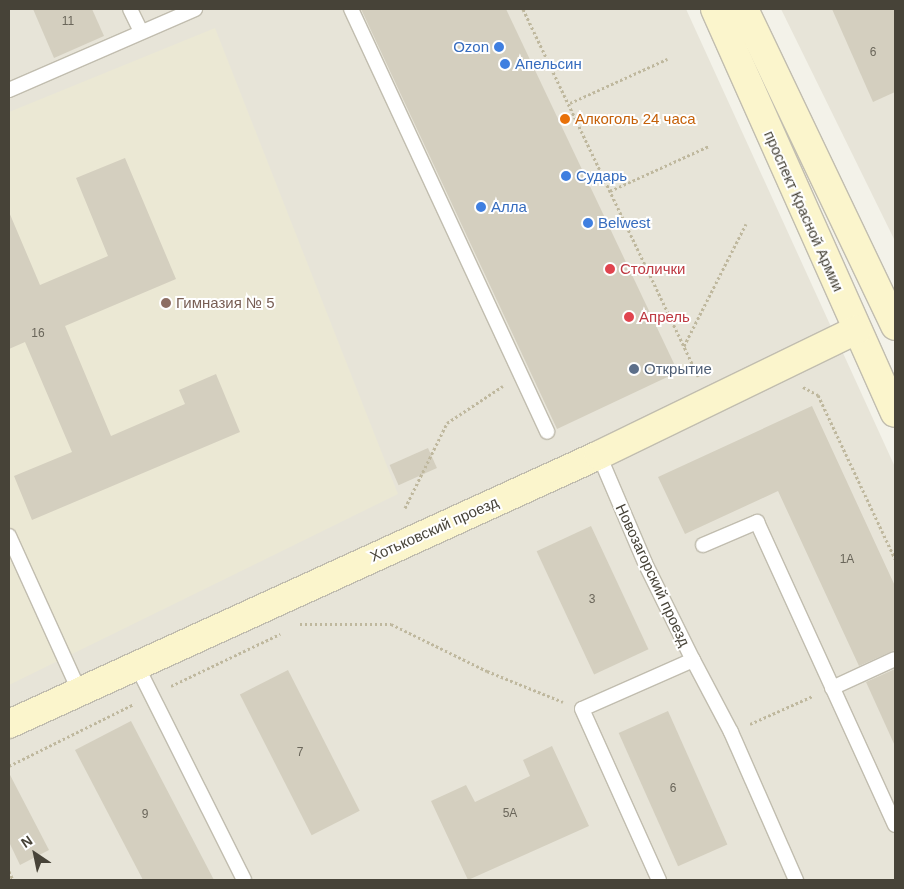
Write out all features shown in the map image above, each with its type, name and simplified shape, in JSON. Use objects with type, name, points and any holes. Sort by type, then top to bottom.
[{"type":"main road","name":"проспект Красной Армии","points":[[715,9],[895,413]]},
{"type":"main road","name":"проспект Красной Армии","points":[[744,9],[892,312]]},
{"type":"main road","name":"Хотьковский проезд","points":[[9,724],[136,664],[599,455],[857,330]]},
{"type":"lane","points":[[130,9],[141,32]]},
{"type":"lane","points":[[9,90],[194,9]]},
{"type":"lane","points":[[351,9],[547,432]]},
{"type":"lane","name":"Новозагорский проезд","points":[[582,709],[693,660],[645,563],[599,455]]},
{"type":"lane","points":[[702,545],[757,522],[895,825]]},
{"type":"lane","points":[[9,536],[79,690]]},
{"type":"lane","points":[[832,688],[895,659]]},
{"type":"lane","points":[[693,660],[731,732],[796,880]]},
{"type":"lane","points":[[136,664],[244,880]]},
{"type":"lane","points":[[582,709],[659,880]]},
{"type":"path","points":[[523,9],[570,103],[699,379]]},
{"type":"path","points":[[570,103],[667,60]]},
{"type":"path","points":[[610,191],[708,146]]},
{"type":"path","points":[[683,346],[746,224]]},
{"type":"path","points":[[405,508],[448,423],[521,374]]},
{"type":"path","points":[[797,384],[818,395],[895,559]]},
{"type":"path","points":[[292,628],[309,620]]},
{"type":"path","points":[[300,624],[391,624],[487,672],[582,709]]},
{"type":"path","points":[[9,766],[283,632]]},
{"type":"path","points":[[731,732],[832,688]]},
{"type":"path","points":[[9,871],[13,880]]},
{"type":"shaded area","points":[[9,9],[686,9],[895,467],[895,880],[9,880]]},
{"type":"shaded area","points":[[781,9],[895,9],[895,241]]},
{"type":"shaded area","name":"Гимназия № 5","points":[[215,28],[398,494],[9,685],[9,112]]},
{"type":"building","points":[[33,9],[92,9],[104,36],[54,58]]},
{"type":"building","points":[[361,9],[506,9],[678,372],[557,429]]},
{"type":"building","points":[[832,9],[895,9],[895,92],[873,102]]},
{"type":"building","points":[[125,158],[176,279],[65,326],[111,436],[185,404],[179,390],[216,374],[240,432],[32,520],[14,476],[72,452],[25,342],[9,349],[9,212],[40,285],[108,256],[76,178]]},
{"type":"building","points":[[812,406],[895,586],[895,650],[859,666],[778,491],[685,534],[658,477]]},
{"type":"building","points":[[428,448],[437,468],[399,485],[390,465]]},
{"type":"building","points":[[591,526],[648,649],[594,675],[537,551]]},
{"type":"building","points":[[895,669],[895,746],[866,682]]},
{"type":"building","points":[[288,670],[360,811],[312,835],[240,695]]},
{"type":"building","points":[[668,711],[727,844],[678,866],[619,733]]},
{"type":"building","points":[[131,721],[214,880],[143,880],[75,750]]},
{"type":"building","points":[[552,746],[589,826],[468,880],[431,801],[466,785],[475,802],[530,776],[523,760]]},
{"type":"building","points":[[9,773],[49,850],[20,865],[9,842]]},
{"type":"place","name":"Ozon","points":[[499,47]]},
{"type":"place","name":"Апельсин","points":[[505,64]]},
{"type":"place","name":"Алкоголь 24 часа","points":[[565,119]]},
{"type":"place","name":"Сударь","points":[[566,176]]},
{"type":"place","name":"Алла","points":[[481,207]]},
{"type":"place","name":"Belwest","points":[[588,223]]},
{"type":"place","name":"Столички","points":[[610,269]]},
{"type":"place","name":"Гимназия № 5","points":[[166,303]]},
{"type":"place","name":"Апрель","points":[[629,317]]},
{"type":"place","name":"Открытие","points":[[634,369]]}]
